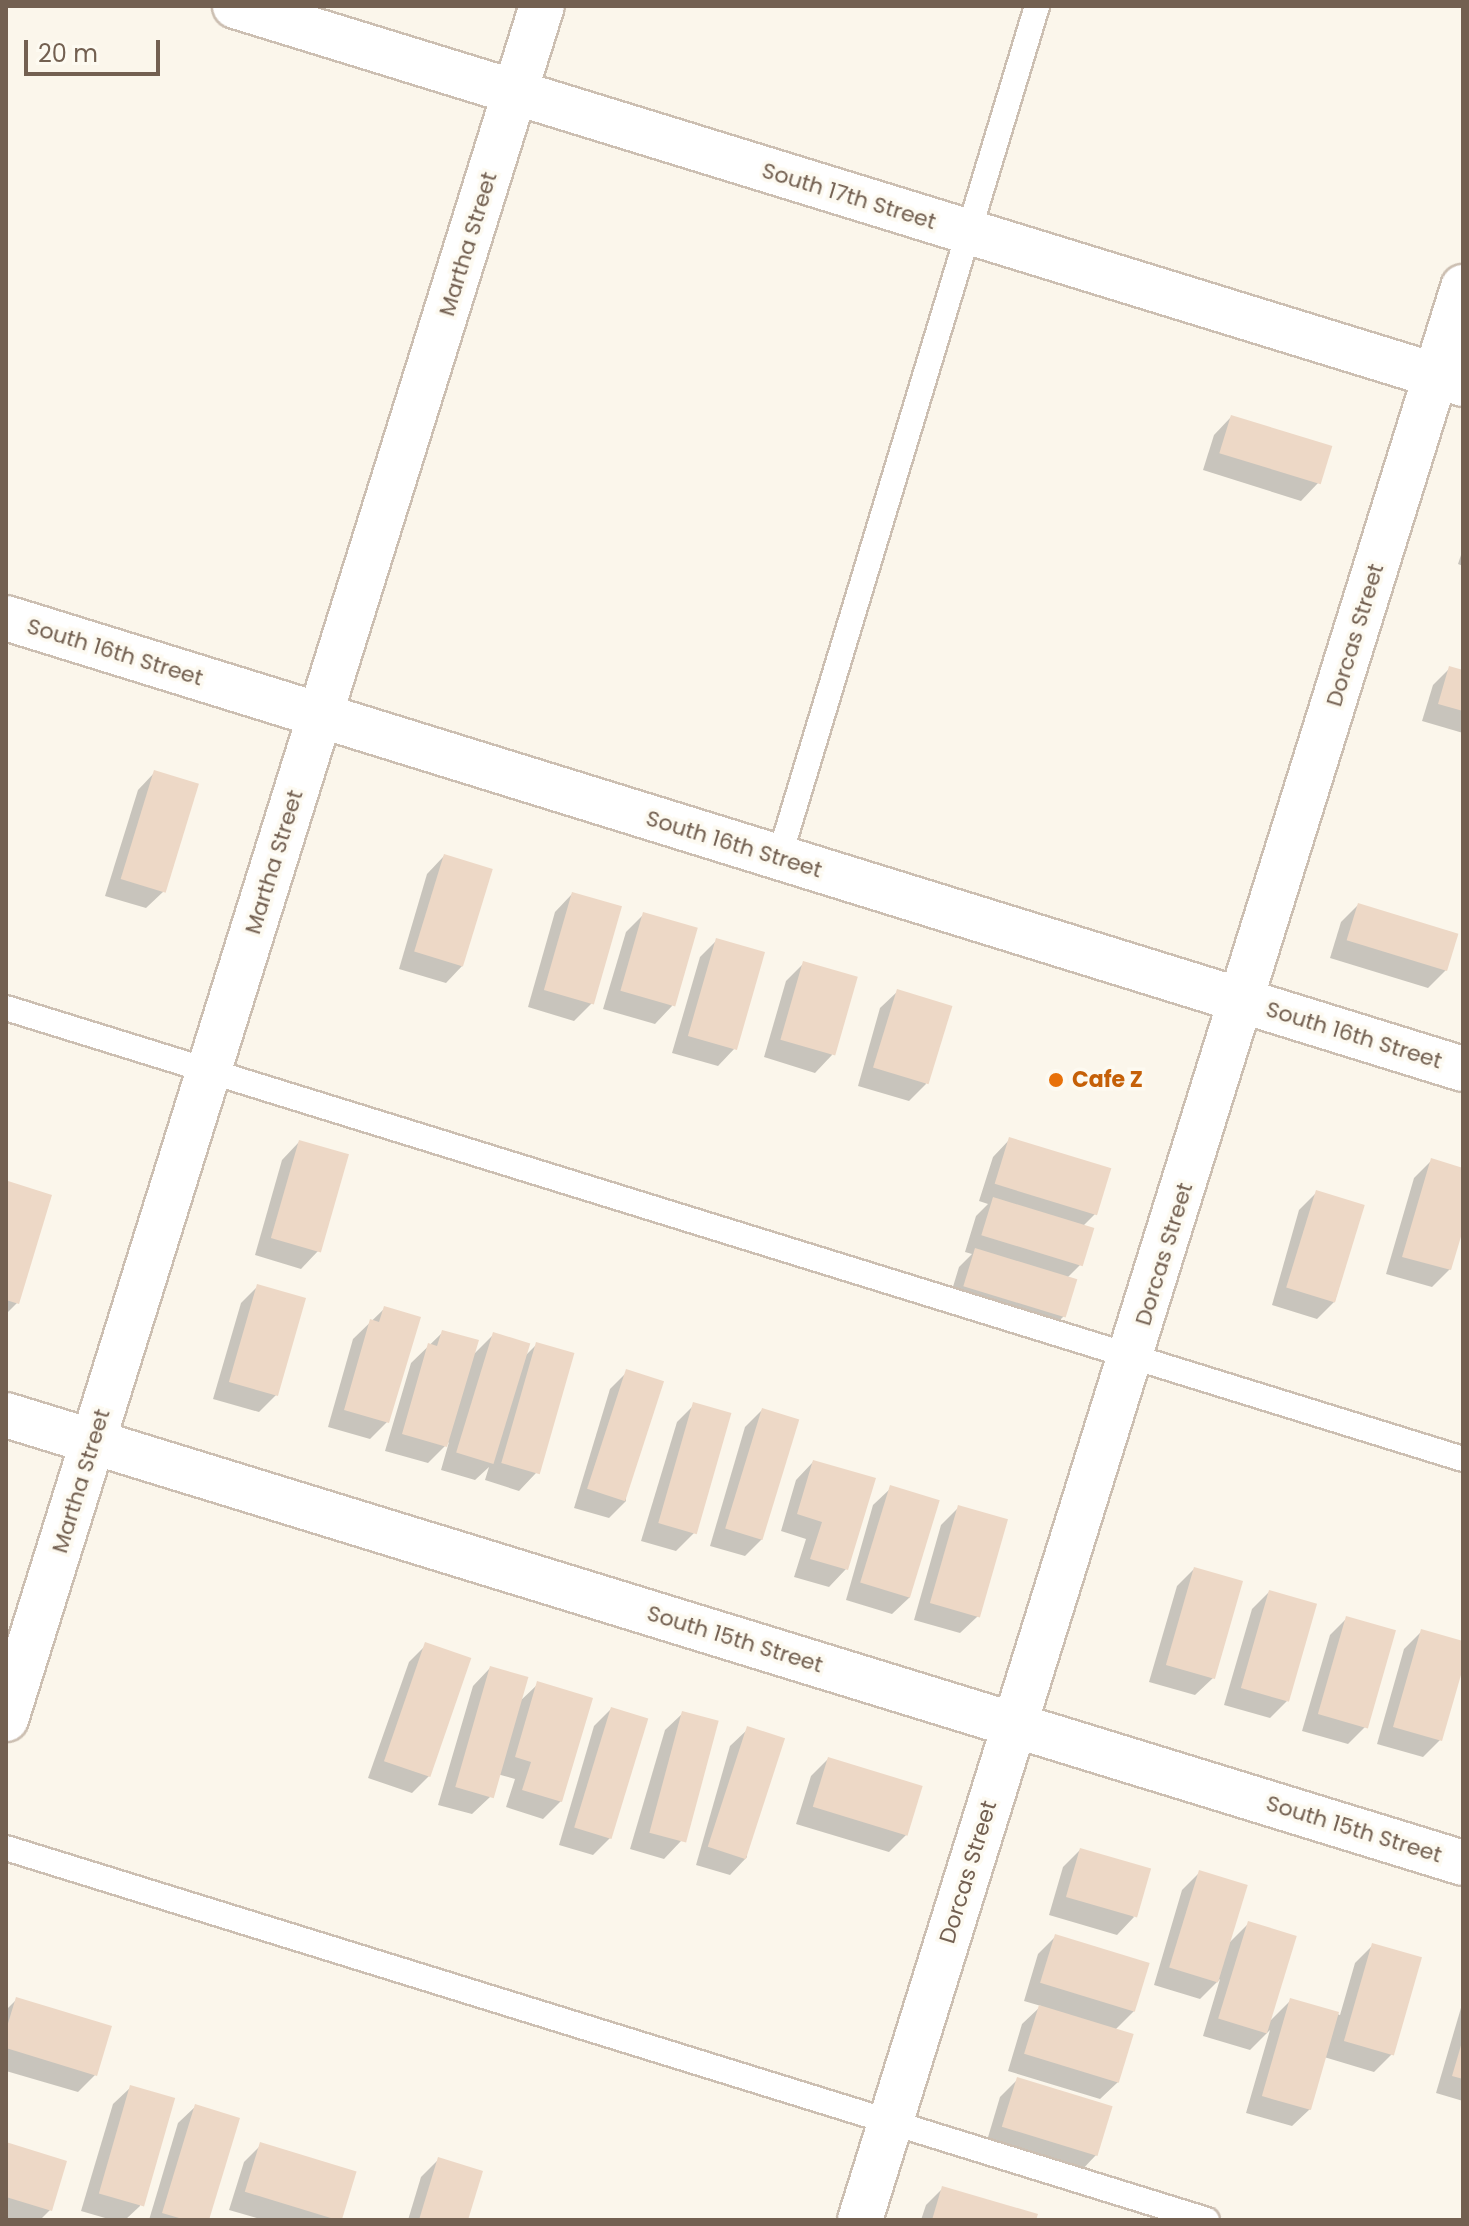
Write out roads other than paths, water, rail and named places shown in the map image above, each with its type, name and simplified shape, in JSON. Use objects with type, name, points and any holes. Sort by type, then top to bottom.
[{"type":"street","name":"South 17th Street","points":[[235,6],[1449,379]]},
{"type":"street","name":"Martha Street","points":[[6,1719],[542,6]]},
{"type":"street","name":"Dorcas Street","points":[[860,2220],[1241,1000],[1449,379],[1463,287]]},
{"type":"street","name":"South 16th Street","points":[[6,618],[1463,1069]]},
{"type":"street","name":"South 15th Street","points":[[6,1415],[1463,1863]]},
{"type":"lane","points":[[779,858],[1037,6]]},
{"type":"lane","points":[[6,1008],[1463,1459]]},
{"type":"lane","points":[[6,1848],[1207,2220]]},
{"type":"place","name":"Cafe Z","points":[[1056,1080]]}]
